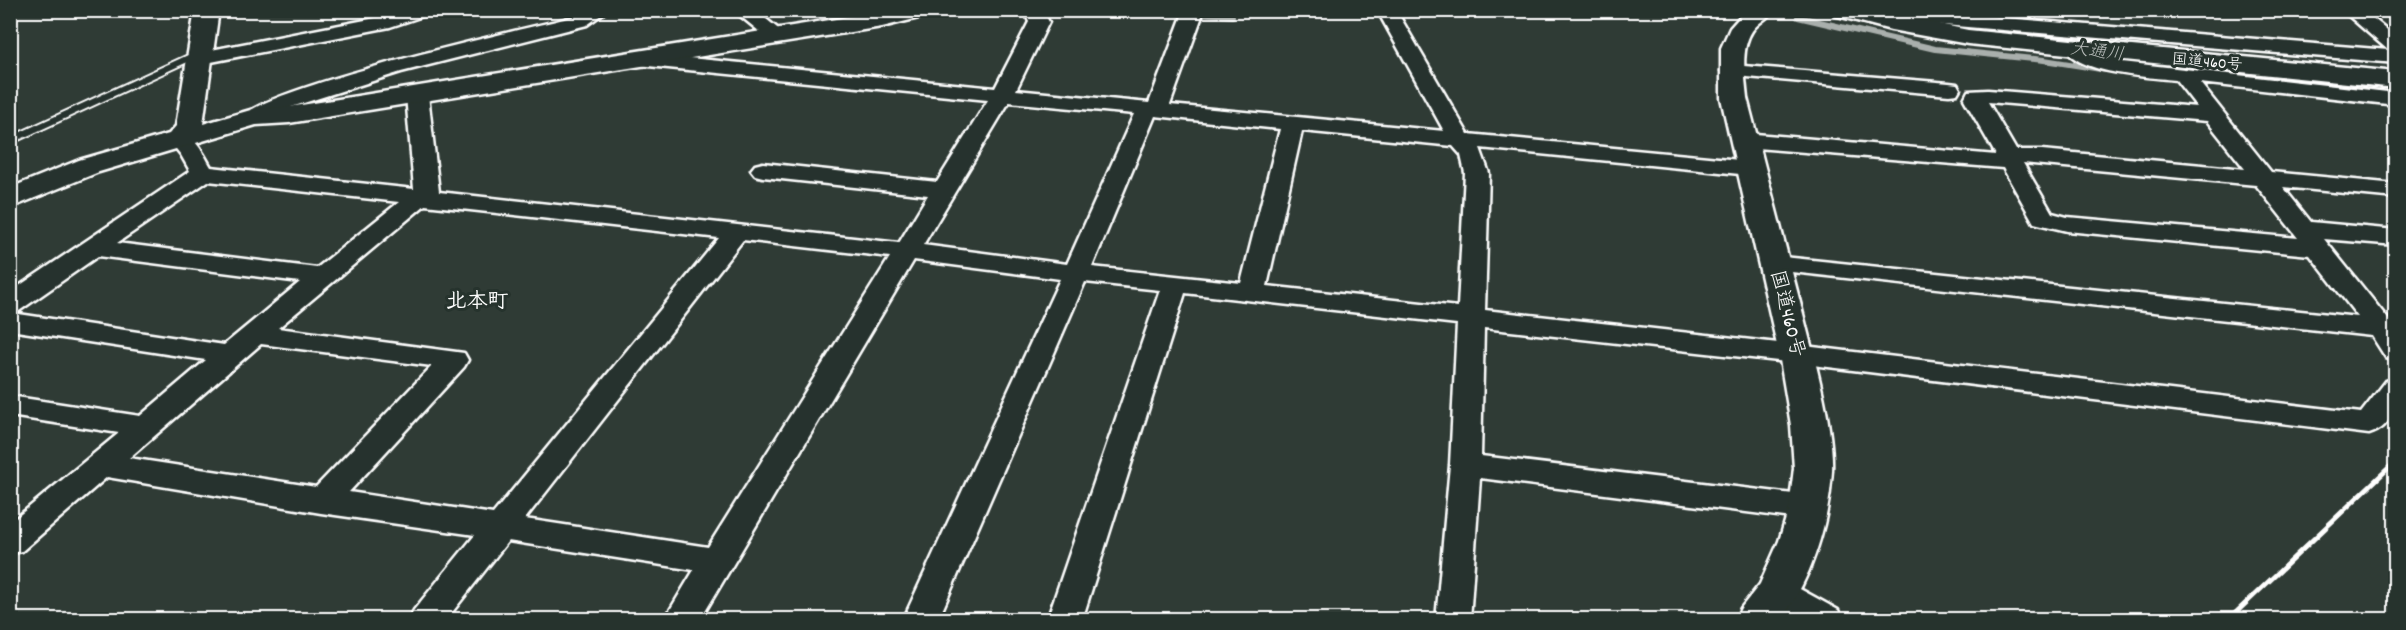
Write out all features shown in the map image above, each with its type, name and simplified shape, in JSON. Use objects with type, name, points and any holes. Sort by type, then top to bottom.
[{"type":"main road","points":[[179,139],[189,127],[207,10]]},
{"type":"main road","points":[[10,199],[88,166],[254,117],[289,115],[417,95],[882,20],[923,10]]},
{"type":"main road","name":"国道460号","points":[[1756,620],[1778,593],[1799,541],[1809,508],[1813,468],[1809,425],[1796,354],[1734,98],[1731,70],[1734,40],[1742,27],[1762,10]]},
{"type":"main road","name":"国道460号","points":[[1842,10],[1891,23],[1968,37],[2078,40],[2396,80]]},
{"type":"main road","points":[[10,178],[88,166]]},
{"type":"street","points":[[201,55],[390,21],[422,10]]},
{"type":"street","points":[[254,117],[280,103],[394,68],[580,21],[599,10]]},
{"type":"street","points":[[742,10],[777,36]]},
{"type":"street","points":[[681,620],[1002,95],[1039,22],[1034,10]]},
{"type":"street","points":[[1386,10],[1460,140],[1472,153],[1477,172],[1465,465],[1453,620]]},
{"type":"street","points":[[2059,10],[2078,40],[2102,63],[2121,68],[2396,99]]},
{"type":"street","points":[[2351,10],[2396,47]]},
{"type":"street","points":[[920,620],[1152,110],[1192,16]]},
{"type":"street","points":[[2078,40],[2396,57]]},
{"type":"street","points":[[638,59],[1460,140],[1747,154],[1993,162],[2010,161],[2021,156],[2042,157],[2396,191]]},
{"type":"street","points":[[1731,70],[1948,89]]},
{"type":"street","points":[[2182,74],[2381,328],[2396,352]]},
{"type":"street","points":[[10,542],[322,276],[428,190],[417,95]]},
{"type":"street","points":[[2213,115],[1976,96],[1975,99],[2038,212],[2043,218],[2053,222],[2310,238],[2396,238]]},
{"type":"street","points":[[1252,294],[1292,124]]},
{"type":"street","points":[[179,139],[191,152],[203,173]]},
{"type":"street","points":[[763,170],[944,190]]},
{"type":"street","points":[[10,305],[203,173],[907,251],[1252,294],[1796,354],[2369,424],[2396,388]]},
{"type":"street","points":[[426,620],[736,233]]},
{"type":"street","points":[[93,248],[322,276]]},
{"type":"street","points":[[1774,264],[2381,328]]},
{"type":"street","points":[[1064,620],[1175,284]]},
{"type":"street","points":[[10,321],[229,355]]},
{"type":"street","points":[[254,334],[454,360],[321,501]]},
{"type":"street","points":[[10,406],[147,427]]},
{"type":"street","points":[[102,465],[717,561]]},
{"type":"street","points":[[1465,465],[1809,508]]},
{"type":"street","points":[[1778,593],[1826,620]]},
{"type":"lane","points":[[10,141],[201,55]]},
{"type":"waterway","name":"大通川","points":[[1164,10],[1232,16]]},
{"type":"waterway","name":"大通川","points":[[1798,17],[1935,49],[2044,60],[2107,70]]},
{"type":"railway","points":[[2228,620],[2396,461]]},
{"type":"district","name":"北本町","points":[[477,303]]}]
